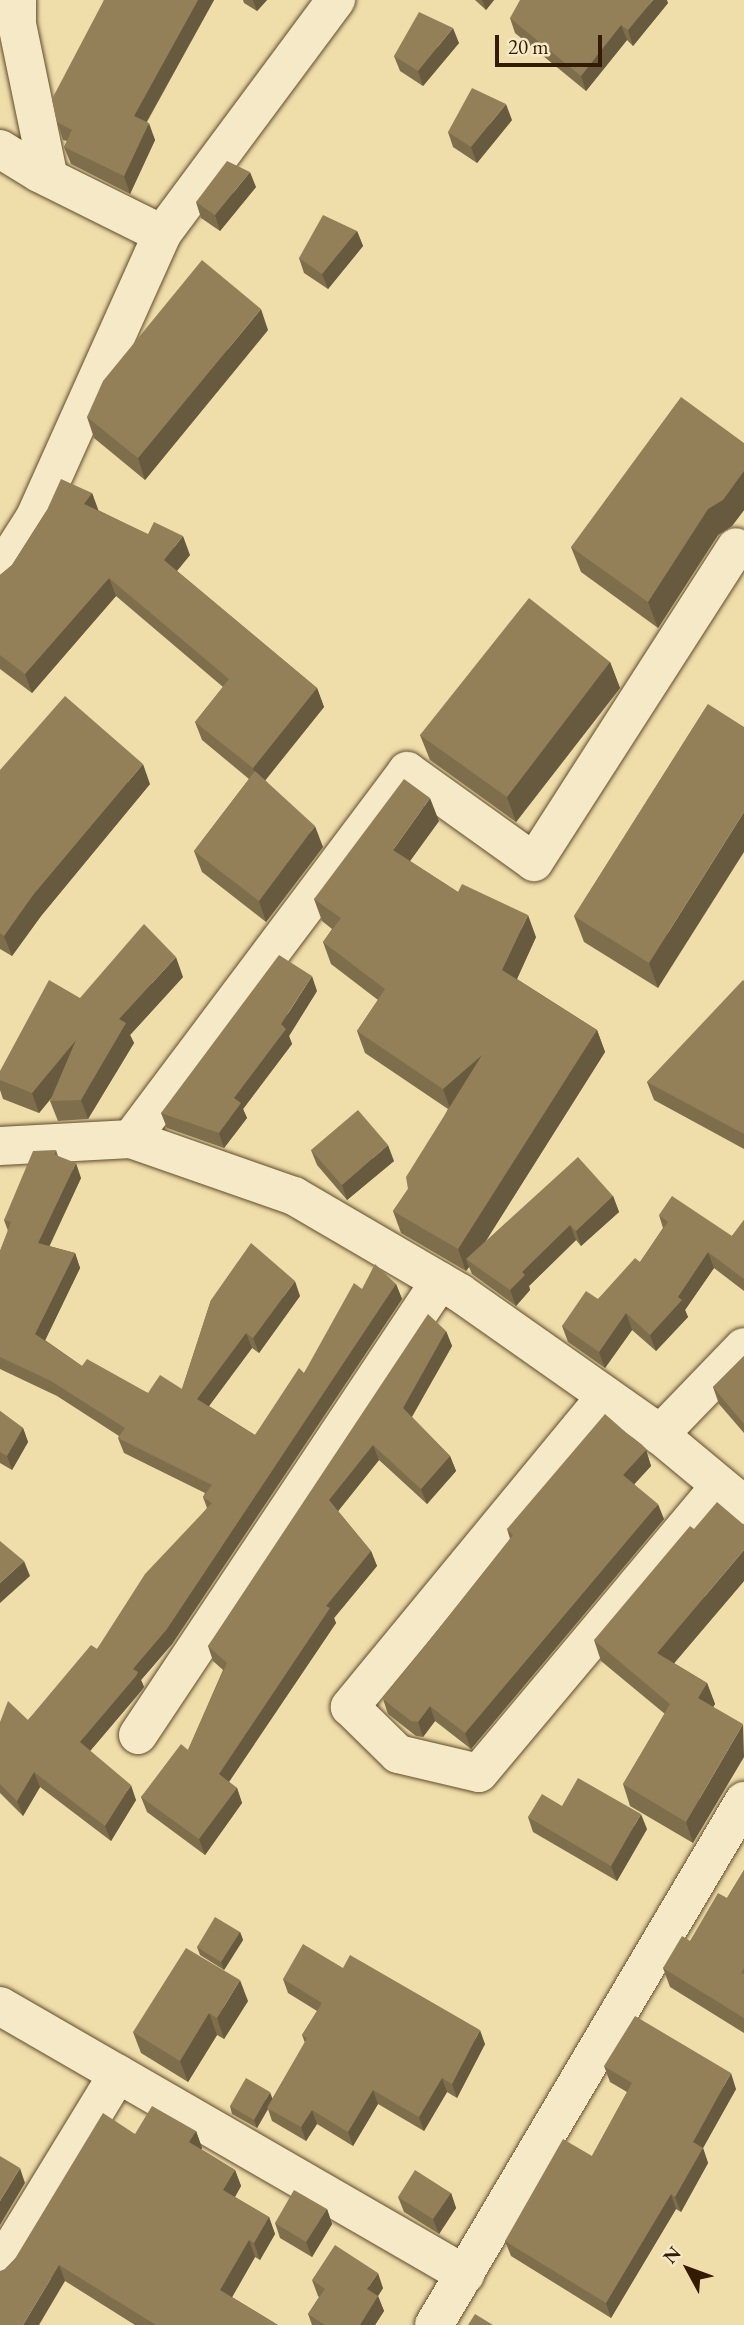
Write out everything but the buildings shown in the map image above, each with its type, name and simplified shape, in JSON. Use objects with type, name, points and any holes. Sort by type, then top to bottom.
[{"type":"street","points":[[17,0],[17,24],[49,178]]},
{"type":"street","points":[[0,572],[35,517],[162,234],[336,0]]},
{"type":"street","points":[[0,149],[49,178],[162,234]]},
{"type":"street","points":[[131,1139],[407,771],[534,862],[736,547]]},
{"type":"street","points":[[0,1146],[131,1139],[294,1196],[440,1281],[606,1396],[659,1434],[732,1496],[479,1773],[398,1754],[350,1707],[606,1396]]},
{"type":"street","points":[[138,1735],[440,1281]]},
{"type":"street","points":[[659,1434],[744,1347]]},
{"type":"street","points":[[434,2325],[744,1801]]},
{"type":"street","points":[[0,2007],[465,2274]]},
{"type":"street","points":[[0,2267],[118,2074]]}]
